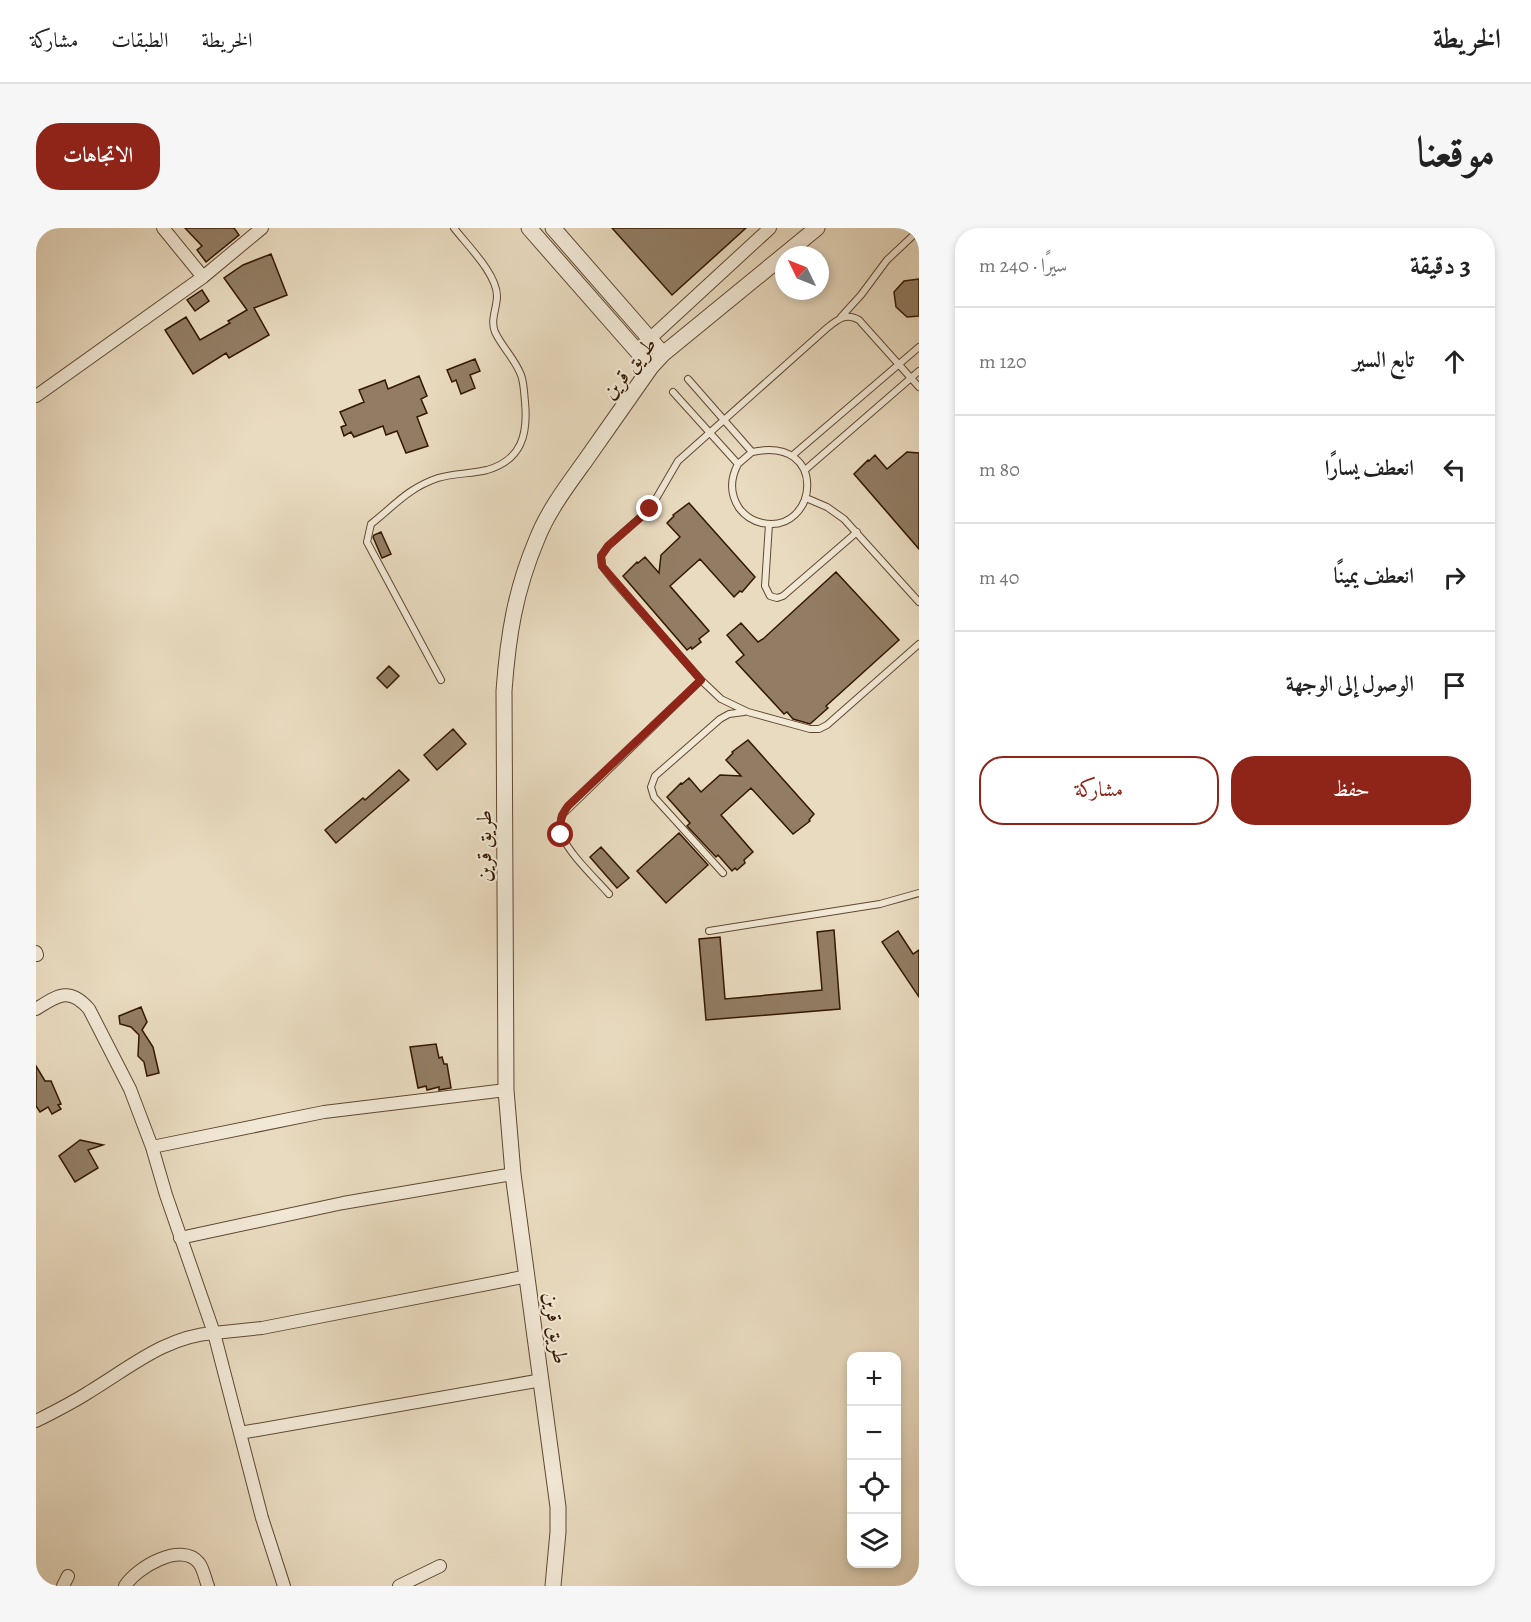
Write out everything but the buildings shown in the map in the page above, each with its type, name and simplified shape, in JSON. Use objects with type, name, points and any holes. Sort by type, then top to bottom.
[{"type":"street","points":[[164,228],[203,277]]},
{"type":"street","points":[[36,396],[203,277],[262,228]]},
{"type":"street","points":[[529,228],[651,367]]},
{"type":"street","points":[[553,228],[663,354]]},
{"type":"street","points":[[637,351],[770,228]]},
{"type":"street","name":"طريق قرين","points":[[552,1583],[558,1532],[558,1506],[513,1174],[506,1090],[504,691],[512,613],[537,537],[557,501],[651,367],[663,354],[817,228]]},
{"type":"street","points":[[36,1010],[60,995],[73,996],[82,1001],[89,1009],[130,1089],[152,1146],[180,1238],[214,1333],[262,1518],[284,1586]]},
{"type":"street","points":[[152,1146],[324,1112],[506,1090]]},
{"type":"street","points":[[180,1238],[343,1203],[513,1174]]},
{"type":"street","points":[[36,1421],[88,1393],[155,1350],[183,1338],[199,1334],[262,1328],[528,1276]]},
{"type":"street","points":[[240,1432],[542,1380]]},
{"type":"street","points":[[125,1586],[137,1572],[176,1554],[186,1554],[199,1563],[208,1586]]},
{"type":"street","points":[[399,1586],[440,1566]]},
{"type":"lane","points":[[441,680],[367,542],[371,524],[397,500],[438,478],[486,470],[499,465],[513,456],[524,438],[526,413],[521,376],[516,363],[495,332],[493,322],[496,288],[487,269],[454,228]]},
{"type":"lane","points":[[919,230],[887,260],[841,318],[678,461],[650,509],[608,546],[601,556],[602,566],[701,680],[721,699],[748,712],[810,729],[827,725],[919,644]]},
{"type":"lane","points":[[841,318],[850,316],[859,320],[919,387]]},
{"type":"lane","points":[[793,455],[919,347]]},
{"type":"lane","points":[[805,470],[919,371]]},
{"type":"lane","points":[[688,379],[752,452]]},
{"type":"lane","points":[[673,392],[738,464]]},
{"type":"lane","points":[[773,449],[793,455],[805,470],[808,479],[806,498],[796,513],[788,519],[769,524],[749,518],[735,501],[732,481],[738,464],[752,452],[773,449]]},
{"type":"lane","points":[[806,498],[836,512],[857,532],[919,602]]},
{"type":"lane","points":[[769,524],[765,586],[771,596],[777,597],[790,591],[857,532]]},
{"type":"lane","points":[[609,894],[570,849],[561,835],[562,815],[701,680]]},
{"type":"lane","points":[[723,873],[654,798],[651,787],[655,776],[720,719],[729,714],[748,712]]},
{"type":"lane","points":[[709,931],[880,904],[919,893]]},
{"type":"route","points":[[561,835],[562,815],[568,806],[701,680],[602,566],[601,556],[608,546],[650,509]]}]
